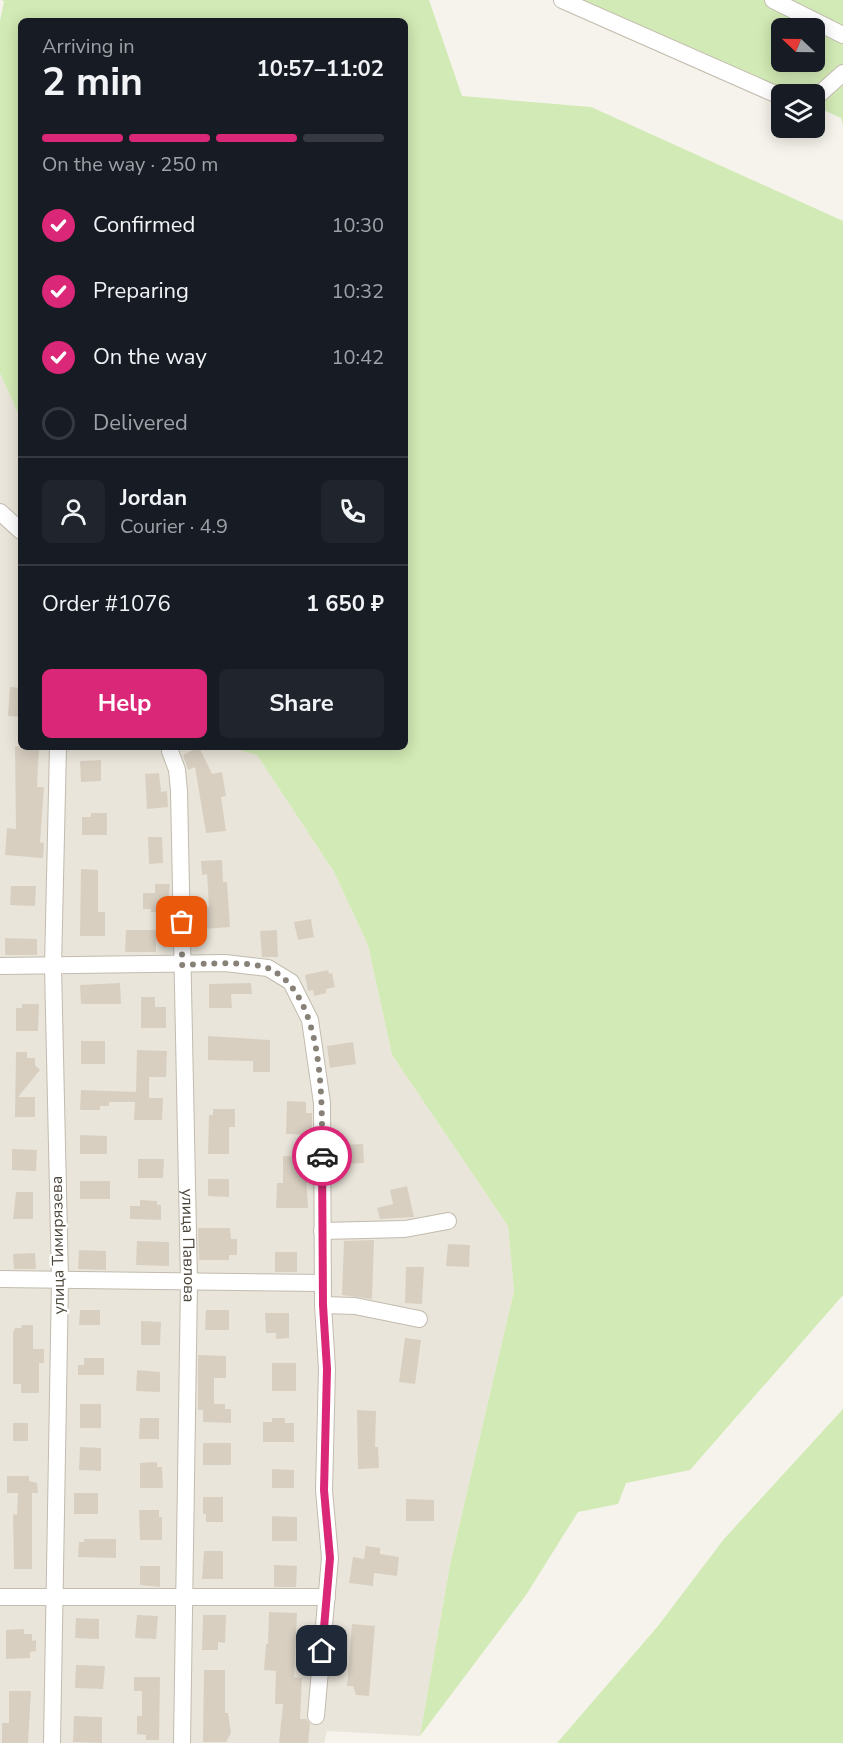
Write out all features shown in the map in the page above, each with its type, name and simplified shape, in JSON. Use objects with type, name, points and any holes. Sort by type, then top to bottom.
[{"type":"street","points":[[562,0],[771,92]]},
{"type":"street","points":[[773,0],[843,35]]},
{"type":"street","points":[[825,91],[843,73]]},
{"type":"street","points":[[0,512],[18,528]]},
{"type":"street","name":"улица Тимирязева","points":[[52,1743],[60,1280],[54,968],[58,750]]},
{"type":"street","name":"улица Павлова","points":[[170,751],[177,770],[179,791],[189,1282],[182,1743]]},
{"type":"street","points":[[0,966],[54,968],[225,963],[268,968],[291,982],[310,1020],[322,1103],[323,1305],[327,1369],[324,1490],[330,1558],[316,1716]]},
{"type":"street","points":[[322,1231],[405,1229],[448,1221]]},
{"type":"street","points":[[0,1280],[323,1283]]},
{"type":"street","points":[[323,1305],[355,1306],[419,1319]]},
{"type":"street","points":[[0,1597],[54,1599],[327,1597]]},
{"type":"shaded area","points":[[0,373],[18,413],[18,750],[239,750],[257,755],[334,872],[368,945],[392,1055],[508,1226],[514,1291],[450,1565],[420,1736],[327,1731],[324,1743],[0,1743]]},
{"type":"green space","points":[[1,0],[429,0],[462,96],[591,107],[843,221],[843,1295],[690,1470],[626,1483],[618,1504],[578,1512],[526,1595],[420,1736],[450,1565],[514,1291],[508,1226],[392,1055],[368,945],[334,872],[257,755],[239,750],[408,750],[408,18],[18,18],[18,413],[0,373],[0,21],[4,1]]},
{"type":"green space","points":[[581,0],[843,0],[843,125],[841,118],[825,111],[825,84],[771,84],[771,86]]},
{"type":"green space","points":[[843,1409],[843,1743],[557,1743],[658,1626],[724,1539]]},
{"type":"building","points":[[10,687],[18,688],[18,717],[8,716]]},
{"type":"building","points":[[15,746],[18,746],[18,750],[39,750],[37,787],[44,787],[40,842],[44,843],[43,858],[5,855],[7,828],[16,829]]},
{"type":"building","points":[[193,750],[200,750],[212,774],[222,772],[226,796],[221,797],[226,831],[206,833],[195,767],[188,770],[183,755]]},
{"type":"building","points":[[101,760],[101,781],[81,782],[80,761]]},
{"type":"building","points":[[159,773],[161,792],[167,791],[168,807],[147,809],[145,774]]},
{"type":"building","points":[[91,813],[107,813],[107,835],[82,835],[82,817],[91,817]]},
{"type":"building","points":[[148,837],[162,837],[163,863],[149,864]]},
{"type":"building","points":[[222,860],[223,882],[227,882],[230,927],[204,929],[203,908],[209,907],[207,874],[202,875],[201,861]]},
{"type":"building","points":[[81,869],[98,870],[98,912],[105,912],[105,936],[80,936]]},
{"type":"building","points":[[155,884],[170,884],[167,912],[151,912],[151,909],[143,909],[143,893],[155,893]]},
{"type":"building","points":[[11,886],[36,886],[35,906],[10,905]]},
{"type":"building","points":[[311,919],[314,937],[298,940],[294,922]]},
{"type":"building","points":[[126,930],[156,930],[156,952],[125,952]]},
{"type":"building","points":[[277,930],[278,957],[262,957],[260,931]]},
{"type":"building","points":[[5,938],[37,939],[37,955],[5,955]]},
{"type":"building","points":[[328,970],[329,974],[332,973],[335,987],[326,989],[326,993],[314,996],[313,990],[308,991],[305,975]]},
{"type":"building","points":[[120,983],[121,1004],[81,1004],[80,985]]},
{"type":"building","points":[[251,983],[252,994],[231,994],[232,1008],[209,1008],[209,984]]},
{"type":"building","points":[[141,997],[155,997],[155,1007],[166,1007],[166,1028],[141,1028]]},
{"type":"building","points":[[22,1004],[39,1004],[38,1031],[16,1031],[16,1008],[22,1008]]},
{"type":"building","points":[[208,1036],[270,1040],[270,1072],[253,1072],[253,1061],[208,1060]]},
{"type":"building","points":[[81,1041],[105,1041],[105,1064],[81,1064]]},
{"type":"building","points":[[353,1042],[356,1064],[330,1068],[327,1046]]},
{"type":"building","points":[[137,1050],[167,1051],[166,1077],[149,1077],[149,1098],[163,1098],[162,1120],[134,1120],[135,1102],[109,1102],[109,1106],[100,1106],[100,1110],[80,1110],[81,1090],[136,1092]]},
{"type":"building","points":[[16,1052],[27,1052],[27,1058],[35,1058],[35,1065],[40,1070],[18,1097],[35,1097],[35,1117],[15,1117]]},
{"type":"building","points":[[287,1101],[306,1102],[306,1113],[312,1113],[312,1135],[286,1134]]},
{"type":"building","points":[[213,1109],[235,1109],[235,1127],[229,1127],[229,1154],[208,1154],[209,1115],[213,1115]]},
{"type":"building","points":[[80,1135],[107,1136],[107,1154],[80,1154]]},
{"type":"building","points":[[363,1144],[364,1163],[341,1164],[341,1145]]},
{"type":"building","points":[[12,1149],[37,1150],[36,1171],[12,1170]]},
{"type":"building","points":[[283,1156],[305,1157],[308,1208],[276,1208],[277,1183],[283,1183]]},
{"type":"building","points":[[138,1159],[164,1159],[163,1178],[138,1178]]},
{"type":"building","points":[[208,1179],[229,1179],[229,1197],[208,1196]]},
{"type":"building","points":[[80,1181],[110,1181],[110,1199],[80,1199]]},
{"type":"building","points":[[407,1186],[414,1217],[380,1219],[377,1208],[393,1204],[390,1190]]},
{"type":"building","points":[[16,1192],[33,1192],[33,1219],[13,1219]]},
{"type":"building","points":[[140,1200],[157,1201],[157,1205],[161,1205],[161,1220],[130,1219],[130,1206],[140,1206]]},
{"type":"building","points":[[198,1228],[230,1228],[231,1239],[237,1239],[237,1255],[229,1255],[229,1260],[199,1260]]},
{"type":"building","points":[[374,1240],[372,1299],[342,1295],[344,1241]]},
{"type":"building","points":[[137,1241],[169,1242],[169,1266],[136,1265]]},
{"type":"building","points":[[448,1244],[470,1245],[469,1267],[446,1266]]},
{"type":"building","points":[[79,1250],[106,1251],[106,1270],[78,1269]]},
{"type":"building","points":[[275,1252],[297,1252],[297,1272],[275,1272]]},
{"type":"building","points":[[35,1253],[36,1269],[14,1269],[13,1254]]},
{"type":"building","points":[[406,1267],[424,1267],[422,1304],[405,1303]]},
{"type":"building","points":[[80,1310],[100,1310],[100,1325],[79,1325]]},
{"type":"building","points":[[206,1310],[229,1310],[229,1330],[205,1330]]},
{"type":"building","points":[[265,1313],[289,1313],[289,1338],[276,1339],[276,1333],[266,1333]]},
{"type":"building","points":[[141,1321],[161,1322],[160,1345],[141,1345]]},
{"type":"building","points":[[22,1325],[33,1325],[33,1349],[44,1349],[44,1363],[39,1363],[39,1393],[21,1393],[21,1384],[13,1384],[13,1333],[15,1328],[21,1328]]},
{"type":"building","points":[[405,1338],[421,1340],[415,1384],[399,1382]]},
{"type":"building","points":[[198,1355],[226,1356],[226,1378],[214,1378],[214,1404],[225,1404],[225,1409],[231,1409],[231,1423],[203,1422],[203,1410],[198,1410]]},
{"type":"building","points":[[84,1358],[104,1358],[104,1375],[78,1375],[78,1365],[84,1365]]},
{"type":"building","points":[[272,1363],[296,1363],[296,1391],[272,1391]]},
{"type":"building","points":[[137,1370],[160,1372],[160,1392],[136,1391]]},
{"type":"building","points":[[80,1404],[101,1404],[101,1428],[80,1428]]},
{"type":"building","points":[[357,1410],[376,1411],[375,1447],[378,1447],[379,1468],[358,1469]]},
{"type":"building","points":[[140,1418],[159,1418],[159,1439],[139,1439]]},
{"type":"building","points":[[272,1418],[285,1418],[285,1423],[294,1423],[294,1442],[263,1442],[263,1422],[272,1422]]},
{"type":"building","points":[[13,1423],[28,1423],[28,1441],[13,1441]]},
{"type":"building","points":[[203,1443],[231,1443],[231,1465],[203,1465]]},
{"type":"building","points":[[80,1447],[101,1448],[101,1471],[79,1470]]},
{"type":"building","points":[[157,1462],[157,1467],[162,1467],[163,1488],[140,1488],[140,1463]]},
{"type":"building","points":[[272,1469],[294,1470],[294,1488],[272,1488]]},
{"type":"building","points":[[7,1476],[29,1476],[29,1481],[37,1483],[38,1493],[32,1493],[32,1569],[14,1569],[13,1514],[17,1515],[18,1493],[7,1493]]},
{"type":"building","points":[[74,1493],[98,1493],[98,1514],[74,1514]]},
{"type":"building","points":[[203,1497],[223,1497],[223,1522],[206,1522],[206,1514],[203,1514]]},
{"type":"building","points":[[406,1499],[434,1500],[434,1521],[406,1521]]},
{"type":"building","points":[[139,1510],[159,1510],[159,1517],[162,1517],[162,1540],[140,1540]]},
{"type":"building","points":[[272,1516],[297,1517],[297,1541],[272,1541]]},
{"type":"building","points":[[84,1539],[116,1539],[116,1558],[78,1557],[79,1542],[84,1542]]},
{"type":"building","points":[[366,1546],[380,1548],[380,1554],[399,1557],[397,1576],[374,1573],[373,1586],[349,1583],[353,1557],[364,1559]]},
{"type":"building","points":[[204,1551],[223,1551],[223,1579],[202,1579]]},
{"type":"building","points":[[274,1565],[297,1566],[296,1587],[274,1587]]},
{"type":"building","points":[[140,1566],[160,1566],[160,1587],[140,1585]]},
{"type":"building","points":[[269,1612],[297,1613],[294,1677],[302,1678],[300,1719],[306,1719],[310,1724],[308,1743],[279,1743],[283,1704],[275,1704],[276,1671],[264,1670]]},
{"type":"building","points":[[137,1615],[158,1616],[156,1639],[135,1638]]},
{"type":"building","points":[[203,1615],[226,1615],[225,1643],[218,1642],[218,1650],[202,1650]]},
{"type":"building","points":[[76,1618],[99,1619],[99,1639],[75,1638]]},
{"type":"building","points":[[352,1624],[375,1626],[369,1696],[356,1695],[353,1686],[347,1686]]},
{"type":"building","points":[[24,1629],[24,1634],[32,1634],[32,1641],[36,1640],[36,1651],[30,1652],[30,1658],[6,1659],[6,1630]]},
{"type":"building","points":[[76,1665],[105,1666],[103,1689],[75,1688]]},
{"type":"building","points":[[204,1670],[225,1670],[225,1713],[228,1713],[231,1733],[226,1742],[203,1742]]},
{"type":"building","points":[[134,1677],[160,1677],[159,1740],[146,1740],[146,1735],[137,1734],[137,1716],[142,1716],[142,1691],[134,1691]]},
{"type":"building","points":[[9,1691],[31,1691],[28,1743],[2,1743],[2,1723],[9,1723]]},
{"type":"building","points":[[74,1716],[102,1717],[102,1743],[73,1742]]},
{"type":"way so far","points":[[182,922],[182,965],[225,963],[268,968],[291,982],[310,1020],[322,1103],[322,1156]]},
{"type":"route","points":[[322,1156],[323,1305],[327,1369],[324,1490],[330,1558],[322,1651]]}]
